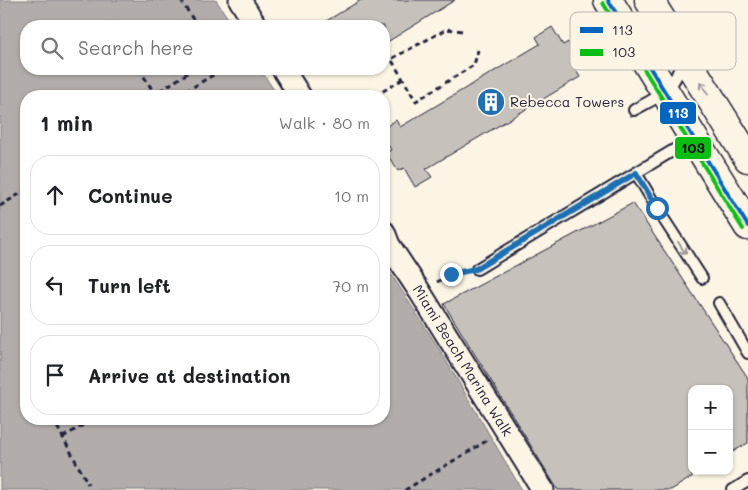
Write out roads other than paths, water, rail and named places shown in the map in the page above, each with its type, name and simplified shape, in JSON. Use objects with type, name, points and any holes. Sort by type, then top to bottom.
[{"type":"street","points":[[240,0],[252,20]]},
{"type":"street","points":[[608,0],[616,12]]},
{"type":"street","points":[[649,0],[657,12]]},
{"type":"street","points":[[652,70],[748,226]]},
{"type":"street","points":[[693,70],[748,158]]},
{"type":"street","points":[[287,75],[296,90]]},
{"type":"street","name":"Miami Beach Marina Walk","points":[[390,247],[543,490]]},
{"type":"lane","points":[[634,110],[666,92],[680,70]]},
{"type":"lane","points":[[476,269],[694,138]]},
{"type":"lane","points":[[636,173],[657,208]]},
{"type":"lane","points":[[663,218],[702,278]]},
{"type":"lane","points":[[719,303],[748,353]]},
{"type":"lane","points":[[733,490],[748,481]]},
{"type":"place","name":"Rebecca Towers","points":[[491,102]]}]
